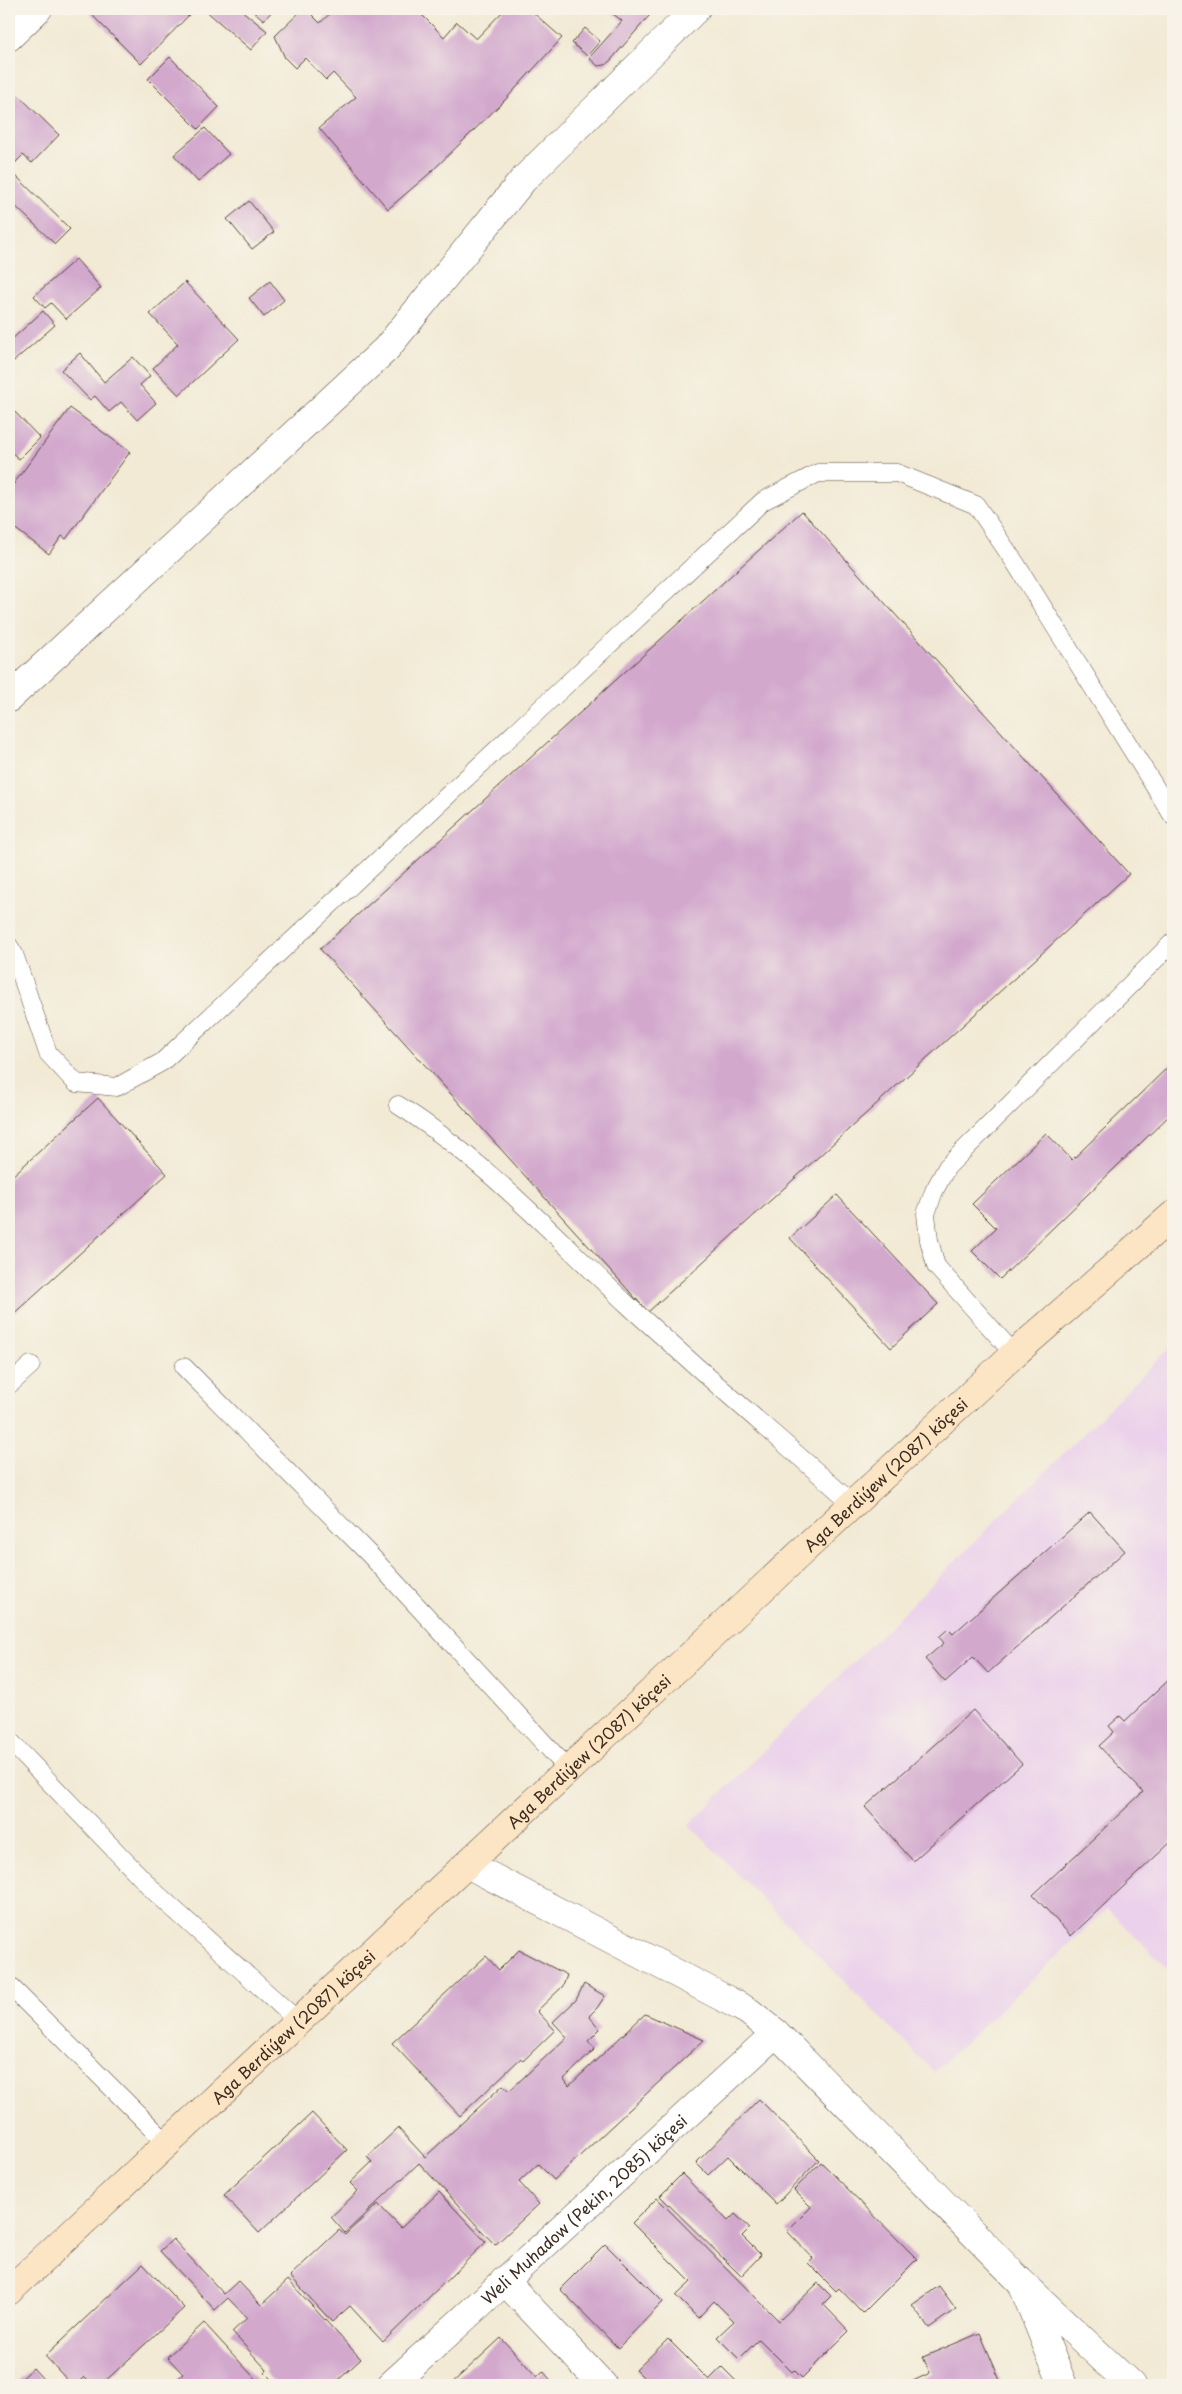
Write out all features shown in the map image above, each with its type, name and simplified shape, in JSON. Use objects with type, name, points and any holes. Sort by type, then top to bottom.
[{"type":"street","points":[[9,37],[38,9]]},
{"type":"street","points":[[9,698],[386,349],[524,180],[696,9]]},
{"type":"street","name":"Aga Berdiýew (2087) köçesi","points":[[9,2291],[1014,1354],[1173,1216]]},
{"type":"street","points":[[467,1864],[720,1996],[748,2012],[776,2033],[1020,2281],[1131,2385]]},
{"type":"street","name":"Weli Muhadow (Pekin, 2085) köçesi","points":[[391,2385],[776,2033]]},
{"type":"street","points":[[504,2280],[603,2385]]},
{"type":"street","points":[[1020,2281],[1063,2385]]},
{"type":"lane","points":[[9,946],[14,954],[48,1053],[76,1083],[117,1087],[137,1078],[162,1062],[763,501],[818,473],[897,473],[976,505],[1016,564],[1173,816]]},
{"type":"lane","points":[[1014,1354],[936,1266],[928,1240],[926,1214],[934,1190],[947,1167],[1173,942]]},
{"type":"lane","points":[[398,1105],[428,1124],[496,1180],[630,1306],[853,1504]]},
{"type":"lane","points":[[9,1385],[31,1365]]},
{"type":"lane","points":[[184,1367],[369,1554],[569,1770]]},
{"type":"lane","points":[[9,1740],[156,1893],[298,2021]]},
{"type":"lane","points":[[9,1985],[167,2143]]},
{"type":"shaded area","points":[[1173,1345],[1173,1974],[1107,1909],[934,2072],[689,1825]]},
{"type":"building","points":[[86,9],[195,9],[141,64]]},
{"type":"building","points":[[204,9],[240,9],[267,31],[251,50]]},
{"type":"building","points":[[251,9],[274,9],[264,20]]},
{"type":"building","points":[[303,9],[306,9],[320,23],[335,9],[416,9],[444,37],[457,22],[476,39],[505,9],[529,9],[562,38],[505,100],[430,173],[388,209],[319,128],[356,97],[333,73],[326,80],[305,58],[295,68],[285,58],[275,36]]},
{"type":"building","points":[[607,9],[655,9],[611,60],[605,65],[598,66],[589,58],[622,21]]},
{"type":"building","points":[[585,28],[600,41],[587,56],[572,43]]},
{"type":"building","points":[[170,57],[219,107],[198,129],[148,79]]},
{"type":"building","points":[[12,89],[59,135],[32,163],[23,155],[9,169],[9,92]]},
{"type":"building","points":[[205,128],[229,154],[198,182],[174,155]]},
{"type":"building","points":[[9,169],[70,229],[55,244],[9,200]]},
{"type":"building","points":[[249,201],[274,232],[252,249],[227,219]]},
{"type":"building","points":[[76,259],[101,288],[66,319],[51,303],[45,308],[34,296]]},
{"type":"building","points":[[270,281],[284,300],[264,317],[249,298]]},
{"type":"building","points":[[185,282],[239,339],[179,395],[153,368],[178,344],[150,314]]},
{"type":"building","points":[[43,311],[55,325],[14,361],[9,355],[9,342]]},
{"type":"building","points":[[80,353],[104,382],[133,357],[150,376],[140,385],[156,403],[137,420],[121,402],[109,412],[95,396],[90,400],[61,370]]},
{"type":"building","points":[[9,406],[40,438],[19,459],[11,452],[9,455]]},
{"type":"building","points":[[70,408],[130,452],[66,539],[62,536],[49,554],[9,524],[9,490]]},
{"type":"building","points":[[802,511],[1129,874],[648,1312],[320,949]]},
{"type":"building","points":[[1173,1062],[1173,1112],[1000,1279],[972,1251],[996,1228],[972,1204],[1046,1133],[1072,1160]]},
{"type":"building","points":[[98,1098],[167,1174],[9,1318],[9,1179]]},
{"type":"building","points":[[837,1195],[938,1304],[891,1348],[790,1238]]},
{"type":"building","points":[[1090,1512],[1125,1551],[988,1673],[973,1657],[945,1682],[925,1659],[944,1643],[939,1637],[948,1629],[953,1634]]},
{"type":"building","points":[[1173,1676],[1173,1840],[1071,1936],[1033,1895],[1143,1792],[1099,1746],[1114,1732],[1109,1726],[1120,1716],[1125,1721]]},
{"type":"building","points":[[973,1710],[1022,1764],[913,1861],[865,1807]]},
{"type":"building","points":[[519,1950],[567,1975],[563,1986],[537,2011],[555,2030],[523,2061],[521,2058],[460,2116],[392,2043],[486,1956],[499,1970]]},
{"type":"building","points":[[584,1984],[605,1996],[589,2016],[600,2029],[588,2041],[595,2049],[564,2079],[569,2086],[645,2014],[704,2040],[554,2180],[538,2164],[519,2182],[539,2204],[495,2245],[419,2163],[345,2233],[331,2217],[358,2191],[350,2183],[372,2162],[367,2157],[398,2128],[425,2157],[503,2085],[509,2091],[567,2037],[553,2022],[576,2000]]},
{"type":"building","points":[[759,2099],[819,2160],[776,2204],[728,2156],[708,2175],[696,2163]]},
{"type":"building","points":[[312,2113],[347,2150],[259,2233],[224,2195]]},
{"type":"building","points":[[821,2162],[917,2259],[863,2313],[839,2288],[836,2291],[808,2263],[813,2258],[787,2231],[811,2207],[794,2190]]},
{"type":"building","points":[[682,2174],[728,2221],[735,2214],[750,2228],[742,2236],[761,2255],[741,2276],[660,2196]]},
{"type":"building","points":[[439,2192],[486,2242],[383,2342],[350,2306],[332,2322],[290,2276],[339,2230],[345,2235],[378,2204],[401,2228]]},
{"type":"building","points":[[657,2198],[779,2321],[818,2283],[831,2296],[823,2304],[849,2331],[802,2378],[794,2370],[792,2372],[759,2339],[739,2359],[717,2337],[734,2321],[714,2301],[698,2318],[676,2296],[691,2282],[632,2223]]},
{"type":"building","points":[[173,2239],[224,2294],[238,2281],[261,2305],[288,2280],[361,2359],[333,2385],[277,2385],[265,2373],[267,2370],[232,2332],[247,2318],[228,2298],[215,2310],[160,2251]]},
{"type":"building","points":[[605,2244],[663,2302],[618,2348],[560,2289]]},
{"type":"building","points":[[143,2264],[184,2308],[101,2385],[93,2385],[85,2377],[77,2385],[72,2385],[45,2356]]},
{"type":"building","points":[[939,2286],[956,2309],[929,2328],[912,2305]]},
{"type":"building","points":[[204,2323],[261,2385],[171,2385],[183,2374],[167,2357]]},
{"type":"building","points":[[980,2333],[1002,2385],[915,2385],[913,2381],[930,2373],[923,2357]]},
{"type":"building","points":[[501,2338],[537,2377],[543,2371],[555,2385],[450,2385]]},
{"type":"building","points":[[668,2339],[709,2380],[722,2367],[740,2385],[651,2385],[636,2370]]},
{"type":"building","points":[[33,2368],[43,2379],[39,2382],[42,2385],[15,2385]]}]
